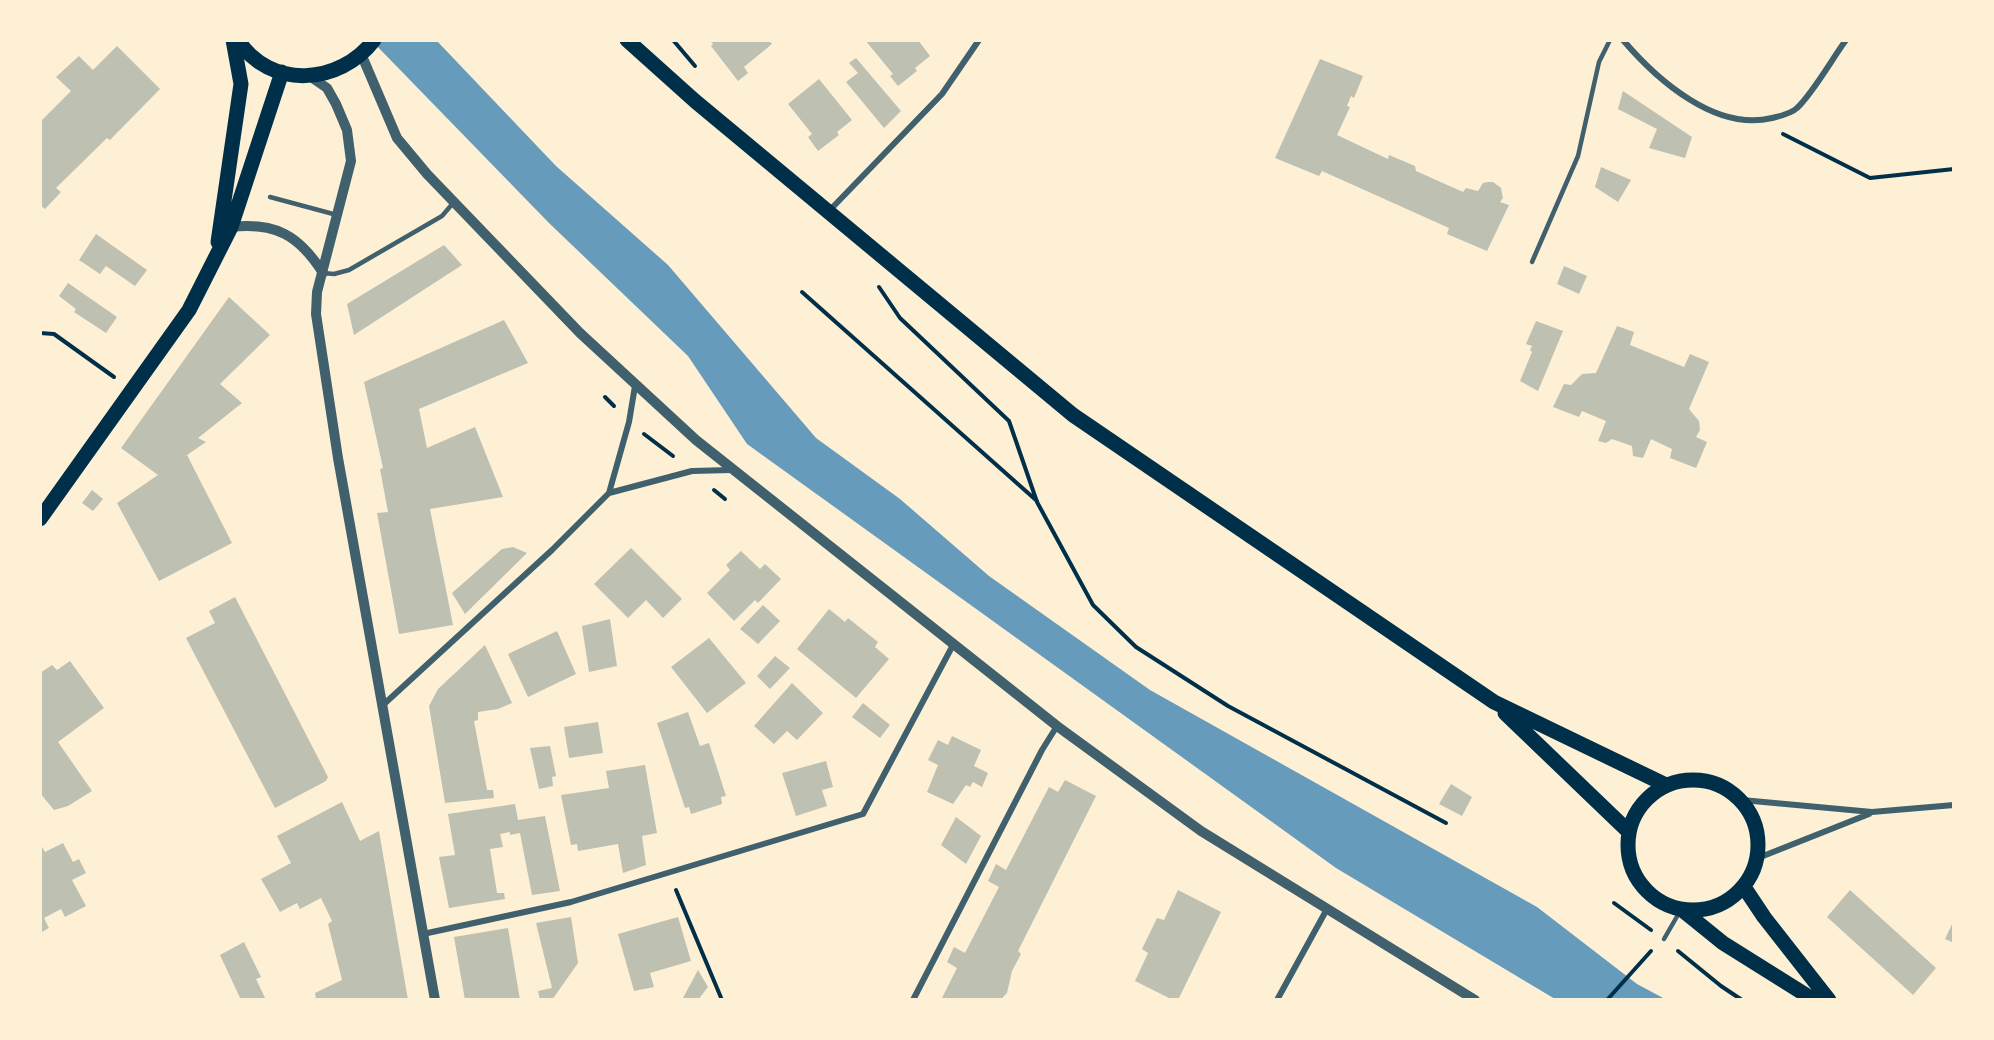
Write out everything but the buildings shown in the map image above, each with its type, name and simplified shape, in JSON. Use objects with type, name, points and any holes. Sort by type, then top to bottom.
[{"type":"main road","points":[[217,252],[241,84],[233,40]]},
{"type":"main road","points":[[238,40],[245,52],[258,63],[282,72],[311,76],[332,74],[367,49]]},
{"type":"main road","points":[[627,40],[828,212],[1073,415],[1494,702],[1666,785]]},
{"type":"main road","points":[[40,519],[189,310],[231,227],[282,72]]},
{"type":"main road","points":[[1494,702],[1629,832]]},
{"type":"main road","points":[[1699,779],[1723,786],[1742,800],[1756,828],[1758,858],[1744,886],[1726,902],[1705,909],[1681,909],[1664,904],[1643,886],[1632,868],[1629,832],[1640,807],[1666,785],[1699,779]]},
{"type":"main road","points":[[1744,886],[1764,917],[1829,999]]},
{"type":"main road","points":[[1681,909],[1723,943],[1814,999]]},
{"type":"street","points":[[828,212],[942,94],[979,40]]},
{"type":"street","points":[[1623,40],[1640,60],[1686,95],[1714,112],[1741,121],[1766,120],[1797,109],[1846,40]]},
{"type":"street","points":[[367,49],[397,138],[454,202],[580,333],[635,386],[732,470],[1057,726],[1201,831],[1474,999]]},
{"type":"street","points":[[311,76],[327,88],[347,130],[351,161],[317,292],[316,314],[338,458],[435,999]]},
{"type":"street","points":[[231,227],[257,224],[276,229],[311,254],[323,273]]},
{"type":"street","points":[[383,705],[552,550],[609,493],[629,422],[635,386]]},
{"type":"street","points":[[609,493],[692,471],[732,470]]},
{"type":"street","points":[[423,934],[571,902],[863,814],[953,645]]},
{"type":"street","points":[[913,999],[1042,750],[1057,726]]},
{"type":"street","points":[[1742,800],[1872,812],[1953,805]]},
{"type":"street","points":[[1758,858],[1872,812]]},
{"type":"street","points":[[1277,999],[1327,909]]},
{"type":"lane","points":[[1532,262],[1578,156],[1599,62],[1610,40]]},
{"type":"lane","points":[[270,197],[337,215]]},
{"type":"lane","points":[[323,273],[334,274],[349,270],[442,216],[454,202]]},
{"type":"lane","points":[[1664,939],[1681,909]]},
{"type":"path","points":[[1766,120],[1790,140],[1870,178],[1953,169]]},
{"type":"path","points":[[874,279],[900,318],[1009,421],[1037,502],[1093,605],[1136,647],[1228,706],[1446,823]]},
{"type":"path","points":[[802,292],[1037,502]]},
{"type":"path","points":[[40,333],[54,334],[132,390]]},
{"type":"path","points":[[605,397],[629,422],[725,499]]},
{"type":"path","points":[[668,872],[722,999]]},
{"type":"path","points":[[1614,903],[1664,939],[1720,986],[1742,999]]},
{"type":"path","points":[[1607,999],[1637,964]]},
{"type":"water","points":[[372,41],[437,41],[556,166],[668,265],[816,438],[900,499],[989,576],[1150,690],[1537,907],[1637,984],[1665,999],[1555,999],[1336,868],[747,444],[688,356],[549,223]]}]
